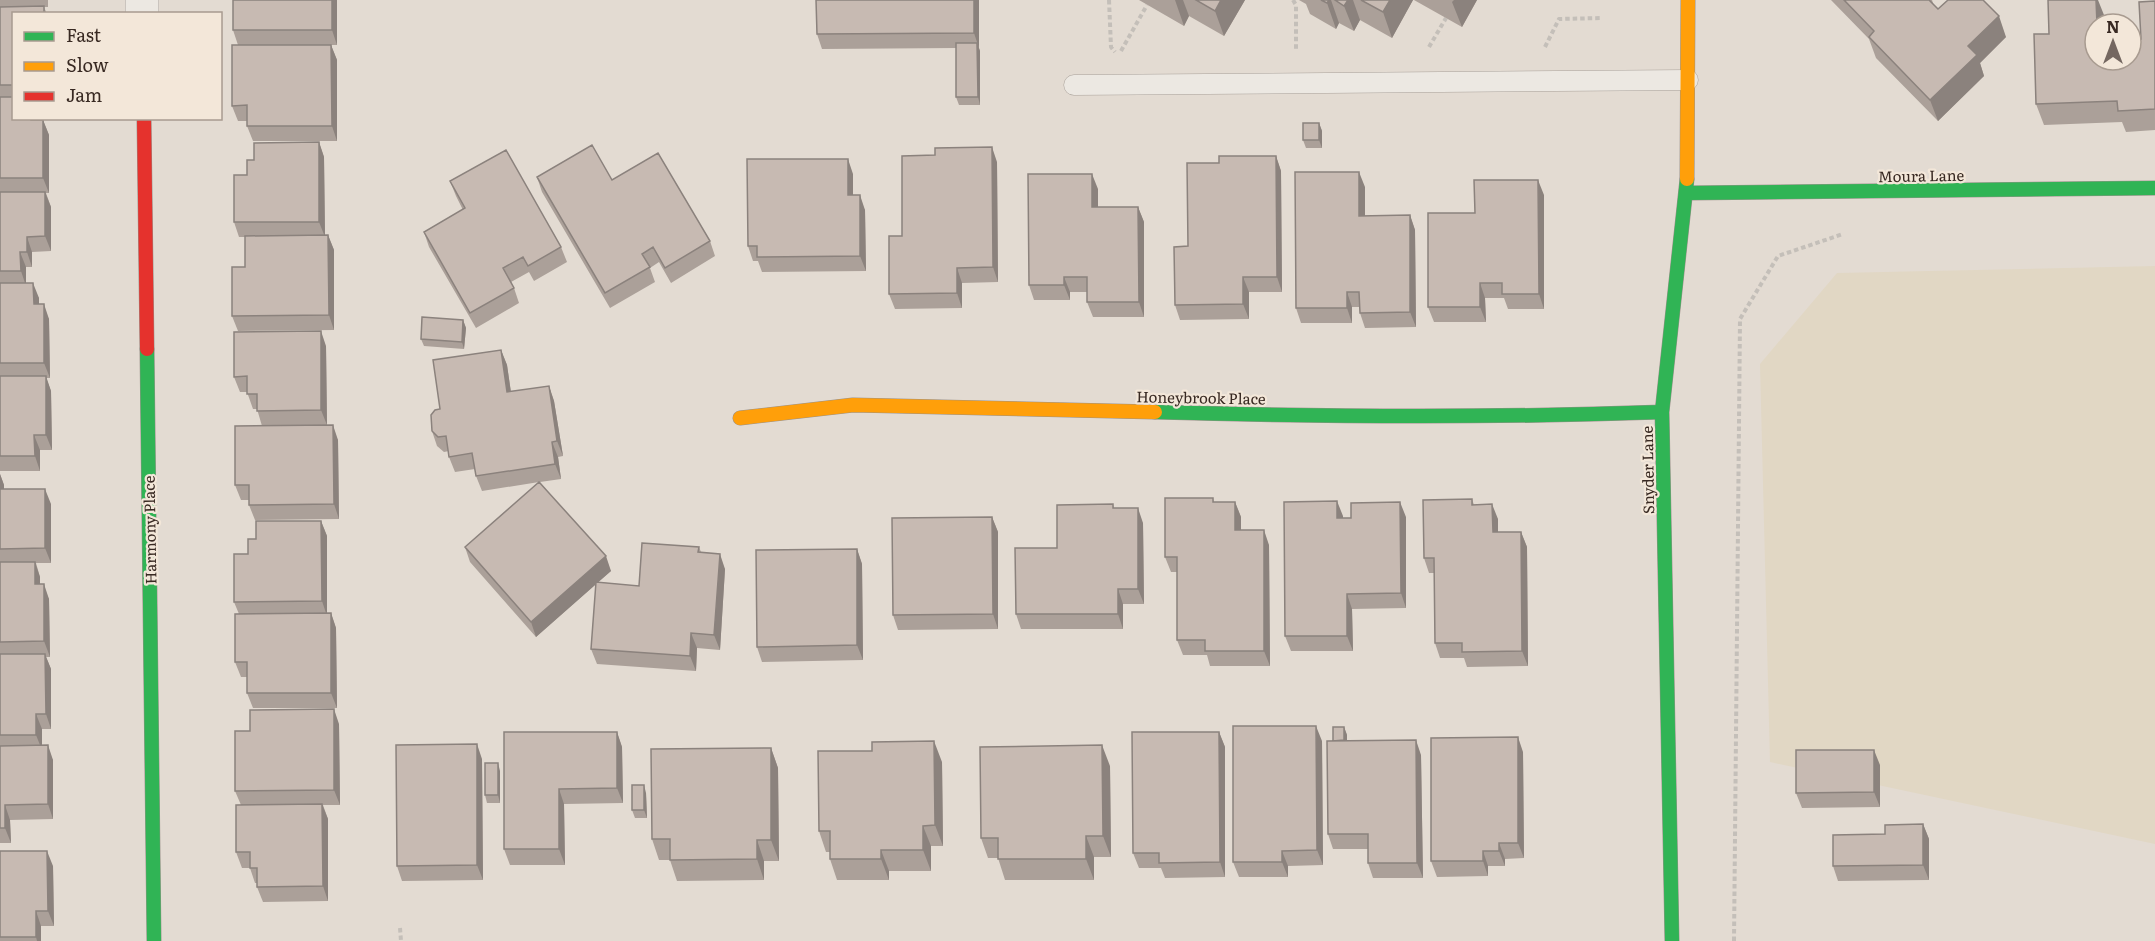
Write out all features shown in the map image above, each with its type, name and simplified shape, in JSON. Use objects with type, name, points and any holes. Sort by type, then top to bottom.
[{"type":"street","name":"Snyder Lane","points":[[1672,941],[1662,412],[1687,193],[1688,0]]},
{"type":"street","name":"Harmony Place","points":[[144,120],[154,941]]},
{"type":"street","name":"Moura Lane","points":[[1687,193],[2155,189]]},
{"type":"street","name":"Honeybrook Place","points":[[740,418],[853,405],[1258,415],[1581,415],[1662,412]]},
{"type":"lane","points":[[1074,85],[1688,80]]},
{"type":"path","points":[[1293,0],[1296,6],[1296,61]]},
{"type":"path","points":[[1118,57],[1147,5]]},
{"type":"path","points":[[1427,51],[1446,18]]},
{"type":"path","points":[[1734,941],[1740,319],[1778,256],[1848,232]]},
{"type":"path","points":[[400,928],[401,941]]},
{"type":"shaded area","points":[[2155,266],[2155,844],[1770,762],[1760,364],[1837,273]]},
{"type":"building","points":[[233,0],[332,0],[332,30],[233,30]]},
{"type":"building","points":[[816,0],[974,0],[974,33],[817,34]]},
{"type":"building","points":[[1196,0],[1221,0],[1215,11]]},
{"type":"building","points":[[1335,0],[1348,0],[1344,6]]},
{"type":"building","points":[[1361,0],[1390,0],[1383,12]]},
{"type":"building","points":[[1844,0],[1929,0],[1938,9],[1948,0],[1983,0],[1999,16],[1968,46],[1977,55],[1930,100],[1869,37],[1874,31]]},
{"type":"building","points":[[2048,0],[2096,0],[2096,12],[2083,12],[2083,72],[2143,72],[2143,12],[2140,12],[2139,2],[2155,1],[2155,109],[2118,111],[2117,101],[2036,104],[2034,34],[2049,34]]},
{"type":"building","points":[[44,6],[44,12],[12,12],[12,85],[0,85],[0,7]]},
{"type":"building","points":[[956,43],[977,43],[978,97],[956,97]]},
{"type":"building","points":[[232,45],[331,45],[332,126],[247,126],[247,105],[232,106]]},
{"type":"building","points":[[0,97],[12,97],[12,120],[43,120],[43,178],[0,178]]},
{"type":"building","points":[[1303,123],[1319,123],[1319,140],[1303,140]]},
{"type":"building","points":[[319,142],[319,222],[234,222],[234,175],[247,175],[247,160],[254,160],[254,143]]},
{"type":"building","points":[[592,145],[612,180],[658,153],[710,241],[665,268],[653,247],[642,254],[650,267],[605,293],[537,177]]},
{"type":"building","points":[[992,147],[993,267],[957,268],[957,293],[889,294],[889,236],[902,236],[902,156],[935,155],[935,148]]},
{"type":"building","points":[[506,150],[561,247],[528,266],[523,257],[503,268],[514,288],[470,313],[424,232],[465,208],[450,181]]},
{"type":"building","points":[[1219,156],[1276,156],[1277,277],[1243,277],[1243,304],[1175,305],[1174,247],[1188,246],[1187,163],[1219,163]]},
{"type":"building","points":[[747,159],[848,159],[848,195],[860,195],[860,256],[757,257],[757,246],[748,246]]},
{"type":"building","points":[[1295,172],[1359,172],[1359,216],[1410,215],[1410,312],[1360,313],[1359,292],[1347,292],[1347,308],[1296,308]]},
{"type":"building","points":[[1028,174],[1092,174],[1092,207],[1138,207],[1139,302],[1087,302],[1087,277],[1064,277],[1064,285],[1029,285]]},
{"type":"building","points":[[1474,180],[1538,180],[1539,294],[1502,294],[1502,283],[1480,283],[1480,307],[1428,307],[1428,213],[1475,213]]},
{"type":"building","points":[[0,192],[45,192],[45,236],[27,237],[27,252],[20,252],[21,271],[0,271]]},
{"type":"building","points":[[328,235],[329,315],[232,316],[232,267],[245,267],[245,236]]},
{"type":"building","points":[[0,283],[33,283],[34,304],[44,304],[44,363],[0,363]]},
{"type":"building","points":[[422,317],[463,320],[462,342],[421,339]]},
{"type":"building","points":[[321,331],[321,410],[257,411],[257,394],[247,394],[247,376],[234,377],[234,332]]},
{"type":"building","points":[[501,350],[507,392],[549,386],[557,441],[552,442],[555,464],[476,476],[472,453],[449,457],[446,436],[438,437],[432,431],[431,415],[435,410],[440,409],[433,360]]},
{"type":"building","points":[[0,376],[46,376],[46,435],[34,435],[35,456],[0,456]]},
{"type":"building","points":[[333,425],[334,504],[249,505],[249,485],[235,485],[235,426]]},
{"type":"building","points":[[539,482],[606,556],[531,622],[465,547]]},
{"type":"building","points":[[0,489],[45,489],[45,548],[0,549]]},
{"type":"building","points":[[1165,498],[1213,498],[1213,502],[1235,502],[1235,530],[1264,530],[1264,651],[1205,651],[1205,640],[1177,640],[1177,557],[1165,557]]},
{"type":"building","points":[[1472,499],[1472,505],[1492,504],[1493,532],[1521,532],[1522,651],[1462,652],[1462,643],[1435,643],[1434,558],[1424,558],[1423,500]]},
{"type":"building","points":[[1337,501],[1337,518],[1351,518],[1351,503],[1400,502],[1401,593],[1347,594],[1347,636],[1285,636],[1284,502]]},
{"type":"building","points":[[1113,504],[1113,508],[1138,508],[1138,589],[1118,589],[1118,614],[1016,614],[1015,548],[1057,548],[1057,505]]},
{"type":"building","points":[[992,517],[993,614],[893,615],[892,518]]},
{"type":"building","points":[[256,521],[321,521],[322,601],[234,602],[234,554],[248,554],[248,539],[256,539]]},
{"type":"building","points":[[642,543],[699,547],[698,552],[720,554],[714,635],[691,633],[690,656],[591,649],[596,582],[639,586]]},
{"type":"building","points":[[857,549],[857,645],[757,647],[756,550]]},
{"type":"building","points":[[0,562],[35,562],[35,584],[44,584],[44,641],[0,642]]},
{"type":"building","points":[[331,613],[331,693],[247,693],[247,662],[235,662],[235,614]]},
{"type":"building","points":[[0,654],[45,654],[46,714],[36,714],[36,735],[0,735]]},
{"type":"building","points":[[334,709],[334,790],[235,791],[235,731],[250,731],[250,710]]},
{"type":"building","points":[[1233,726],[1316,726],[1317,850],[1282,851],[1282,862],[1233,862]]},
{"type":"building","points":[[1333,727],[1344,727],[1344,740],[1333,741]]},
{"type":"building","points":[[504,732],[617,732],[617,788],[559,789],[559,849],[504,849]]},
{"type":"building","points":[[1132,732],[1219,732],[1220,862],[1159,863],[1159,853],[1133,853]]},
{"type":"building","points":[[1518,737],[1518,843],[1499,843],[1499,851],[1483,851],[1483,861],[1431,861],[1431,738]]},
{"type":"building","points":[[1416,740],[1417,863],[1368,863],[1368,834],[1328,834],[1327,741]]},
{"type":"building","points":[[934,741],[935,825],[923,826],[923,850],[881,850],[881,859],[830,859],[830,831],[819,831],[818,751],[872,751],[872,742]]},
{"type":"building","points":[[477,744],[477,865],[397,866],[396,745]]},
{"type":"building","points":[[48,745],[48,804],[5,805],[5,828],[0,828],[0,746]]},
{"type":"building","points":[[1102,745],[1103,836],[1086,836],[1086,859],[998,859],[998,838],[981,838],[980,747]]},
{"type":"building","points":[[771,748],[771,840],[757,840],[757,859],[670,860],[670,839],[652,839],[651,749]]},
{"type":"building","points":[[1796,750],[1874,750],[1874,792],[1796,793]]},
{"type":"building","points":[[485,763],[498,763],[498,795],[485,795]]},
{"type":"building","points":[[632,785],[644,785],[644,810],[632,810]]},
{"type":"building","points":[[322,804],[323,886],[257,887],[257,868],[250,868],[250,852],[236,852],[236,805]]},
{"type":"building","points":[[1923,824],[1923,865],[1833,866],[1833,835],[1885,834],[1885,825]]},
{"type":"building","points":[[0,851],[47,851],[48,911],[36,911],[36,937],[0,937]]},
{"type":"traffic: fast","points":[[1672,941],[1662,412],[1687,179]]},
{"type":"traffic: fast","points":[[1687,193],[2155,188]]},
{"type":"traffic: fast","points":[[147,349],[154,941]]},
{"type":"traffic: fast","points":[[1155,412],[1408,416],[1662,412]]},
{"type":"traffic: slow","points":[[1687,179],[1688,0]]},
{"type":"traffic: slow","points":[[740,418],[853,405],[1155,412]]},
{"type":"traffic: jam","points":[[144,120],[147,349]]}]
